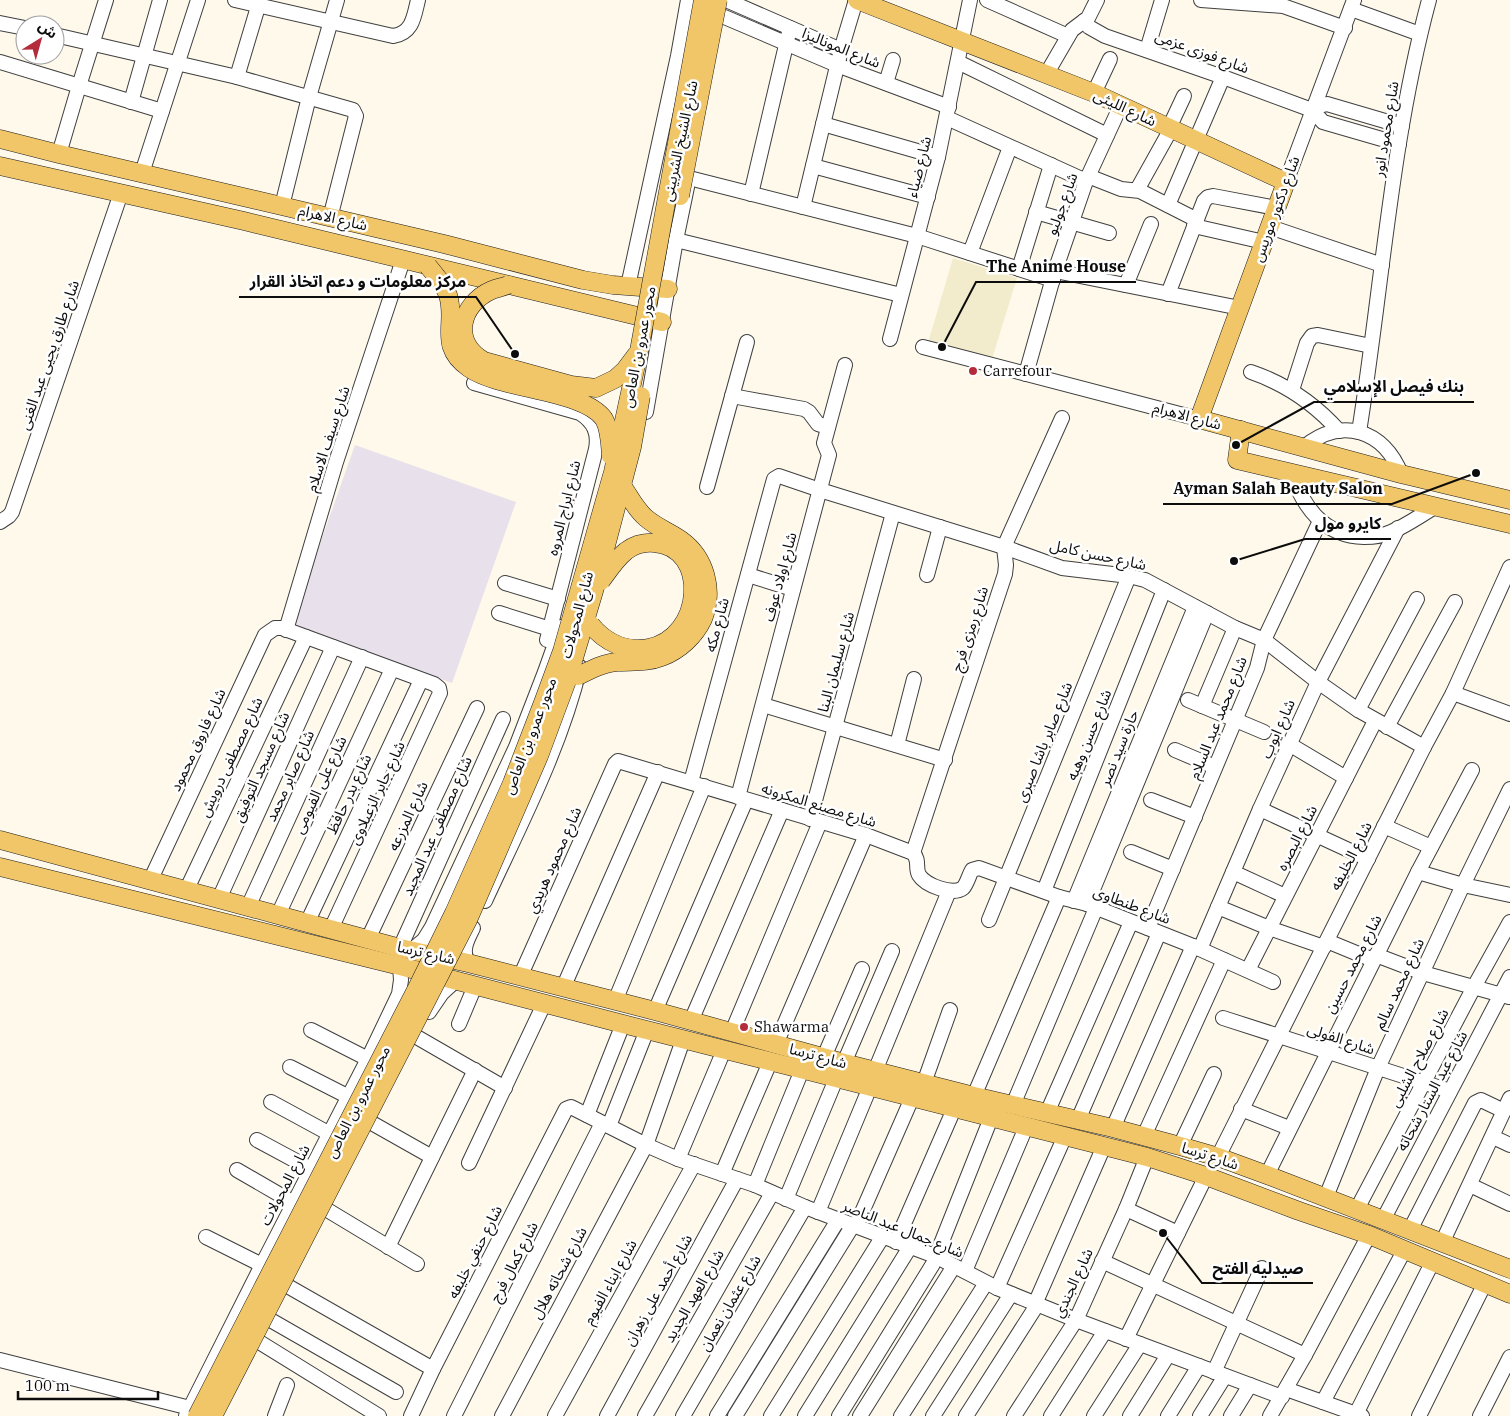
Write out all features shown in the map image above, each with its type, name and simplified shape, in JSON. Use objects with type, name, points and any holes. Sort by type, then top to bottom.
[{"type":"main road","name":"محور عمرو بن العاص","points":[[212,1416],[468,920],[539,756],[568,678],[611,528],[617,478],[639,351],[703,0]]},
{"type":"main road","name":"شارع الليثى","points":[[857,0],[1047,73],[1286,182]]},
{"type":"main road","name":"محور عمرو بن العاص","points":[[191,1413],[418,986],[474,870],[526,749],[562,651],[617,478],[632,447],[720,8]]},
{"type":"main road","name":"شارع الاهرام","points":[[2,154],[59,154],[452,246],[583,280],[628,286],[668,288]]},
{"type":"main road","name":"شارع الاهرام","points":[[2,154],[122,193],[662,322]]},
{"type":"main road","name":"شارع دكتور موريس","points":[[1199,419],[1286,182]]},
{"type":"main road","points":[[428,266],[447,292],[450,305],[450,340],[457,358],[476,373],[575,401],[592,408],[600,414],[607,426],[617,478],[644,516],[652,523],[683,541],[699,559],[708,582],[708,599],[702,620],[690,639],[672,653],[651,661],[615,662],[600,665],[578,676]]},
{"type":"main road","points":[[508,285],[493,290],[478,299],[468,311],[464,320],[463,329],[466,345],[484,361],[571,385],[596,388],[619,375],[639,351]]},
{"type":"main road","name":"شارع الاهرام","points":[[1199,419],[1401,474],[1510,500]]},
{"type":"main road","points":[[1241,430],[1237,460],[1510,524]]},
{"type":"main road","points":[[591,625],[603,637],[626,648],[642,649],[659,645],[667,641],[678,631],[687,619],[692,605],[693,584],[688,566],[678,553],[665,545],[649,543],[626,551],[609,570],[594,592]]},
{"type":"main road","name":"شارع ترسا","points":[[0,840],[219,900],[655,1011],[824,1057],[840,1071]]},
{"type":"main road","name":"شارع ترسا","points":[[0,867],[400,966],[802,1070],[840,1071],[873,1079],[924,1083],[1144,1136],[1226,1160],[1510,1269]]},
{"type":"main road","name":"شارع ترسا","points":[[873,1079],[912,1098],[1147,1157],[1231,1184],[1405,1249],[1510,1294]]},
{"type":"main road","points":[[1226,1160],[1241,1170],[1242,1174],[1237,1182],[1231,1184]]},
{"type":"main road","points":[[1299,1211],[1293,1200],[1297,1192],[1305,1189]]},
{"type":"street","points":[[59,154],[78,86],[106,0]]},
{"type":"street","points":[[131,102],[160,0]]},
{"type":"street","points":[[142,173],[198,0]]},
{"type":"street","points":[[235,0],[259,3],[393,36],[403,33],[410,27],[418,0]]},
{"type":"street","points":[[282,206],[309,97],[337,0]]},
{"type":"street","name":"شارع الشيخ الشربينى","points":[[628,286],[678,56],[688,0]]},
{"type":"street","points":[[726,0],[841,50]]},
{"type":"street","name":"شارع الشيخ الشربينى","points":[[668,288],[720,8],[726,0]]},
{"type":"street","points":[[803,207],[837,65],[857,0]]},
{"type":"street","name":"شارع ضياء","points":[[890,339],[938,157],[970,0]]},
{"type":"street","points":[[987,0],[1068,36]]},
{"type":"street","points":[[1047,73],[1068,36],[1076,26],[1091,14],[1097,0]]},
{"type":"street","points":[[1147,50],[1162,0]]},
{"type":"street","points":[[1201,0],[1283,3],[1345,28]]},
{"type":"street","name":"شارع محمود انور","points":[[1359,432],[1399,144],[1428,0]]},
{"type":"street","points":[[237,77],[259,3]]},
{"type":"street","points":[[1352,5],[1420,34]]},
{"type":"street","name":"شارع دكتور موريس","points":[[1286,182],[1352,5]]},
{"type":"street","name":"شارع الموناليزا","points":[[720,8],[786,43],[886,83],[948,113],[1010,147],[1087,179],[1121,189],[1137,190],[1168,205],[1195,223],[1267,234],[1382,265]]},
{"type":"street","name":"شارع فوزى عزمى","points":[[1084,21],[1089,27],[1100,34],[1312,110],[1324,122],[1399,144]]},
{"type":"street","points":[[0,23],[15,26]]},
{"type":"street","points":[[751,194],[790,28]]},
{"type":"street","points":[[65,37],[237,77],[353,110],[356,114],[330,218]]},
{"type":"street","points":[[1094,93],[1110,58]]},
{"type":"street","points":[[886,83],[893,60]]},
{"type":"street","points":[[0,62],[162,111]]},
{"type":"street","points":[[958,62],[1107,135]]},
{"type":"street","points":[[1168,205],[1224,77]]},
{"type":"street","points":[[1137,190],[1170,128],[1184,96]]},
{"type":"street","name":"شارع فوزى عزمى","points":[[1312,110],[1327,104],[1402,126]]},
{"type":"street","name":"شارع جوليو","points":[[1026,374],[1054,276],[1087,179],[1121,106]]},
{"type":"street","points":[[823,124],[938,157]]},
{"type":"street","points":[[970,253],[1010,147]]},
{"type":"street","points":[[1019,269],[1051,165]]},
{"type":"street","points":[[813,166],[928,197]]},
{"type":"street","points":[[689,178],[917,236],[1019,269],[1054,276],[1126,285],[1240,308]]},
{"type":"street","name":"شارع طارق يحيى عبد الغنى","points":[[0,522],[12,512],[122,193]]},
{"type":"street","points":[[1168,294],[1204,201],[1210,196],[1276,208]]},
{"type":"street","points":[[1036,212],[1109,232]]},
{"type":"street","points":[[1126,285],[1151,224]]},
{"type":"street","points":[[676,240],[901,295]]},
{"type":"street","name":"شارع سيف الاسلام","points":[[286,630],[336,462],[403,260]]},
{"type":"street","name":"شارع المحولات","points":[[468,963],[464,952],[467,940],[560,736],[578,676],[636,459],[668,288]]},
{"type":"street","name":"شارع المحولات","points":[[406,949],[424,940],[432,927],[516,746],[545,672],[584,562],[615,446],[640,316]]},
{"type":"street","points":[[1292,390],[1307,343],[1312,336],[1371,346]]},
{"type":"street","points":[[707,487],[747,342]]},
{"type":"street","name":"شارع الاهرام","points":[[923,347],[1199,419]]},
{"type":"street","name":"شارع اولاد عوف","points":[[655,1011],[742,798],[763,705],[830,456],[824,443],[845,366]]},
{"type":"street","points":[[1251,372],[1292,390],[1312,404],[1339,431]]},
{"type":"street","name":"شارع ابراج المروه","points":[[474,383],[580,413],[594,425],[597,433],[596,449],[558,599],[527,708],[526,722]]},
{"type":"street","points":[[732,396],[804,409],[809,412],[818,424],[828,427]]},
{"type":"street","name":"شارع رمزى فرج","points":[[913,853],[1005,574],[1004,547],[1062,418]]},
{"type":"street","points":[[1304,447],[1320,436],[1339,431],[1359,432],[1381,443],[1390,452],[1401,474]]},
{"type":"street","points":[[1291,473],[1304,502],[1320,521],[1331,529],[1343,534],[1356,537],[1382,535],[1435,507]]},
{"type":"street","name":"شارع حسن كامل","points":[[776,477],[779,476],[1004,547],[1062,568],[1129,576],[1145,580],[1235,628],[1264,640],[1358,710],[1424,747]]},
{"type":"street","name":"شارع مكه","points":[[615,1001],[698,784],[748,575],[776,477]]},
{"type":"street","name":"شارع سليمان البنا","points":[[732,1032],[815,820],[834,728],[893,513]]},
{"type":"street","name":"شارع محمد عبد السلام","points":[[1078,1120],[1154,931],[1173,869],[1257,668],[1264,640],[1320,521]]},
{"type":"street","points":[[927,575],[940,527]]},
{"type":"street","name":"شارع ايوب","points":[[1113,1128],[1196,948],[1218,907],[1318,682],[1398,528]]},
{"type":"street","name":"شارع الخليفه","points":[[1226,1160],[1242,1110],[1384,826],[1453,693],[1510,567]]},
{"type":"street","points":[[748,575],[793,589]]},
{"type":"street","name":"شارع صابر باشا صبرى","points":[[989,920],[1129,576]]},
{"type":"street","points":[[505,583],[558,599]]},
{"type":"street","name":"شارع حسن وهبه","points":[[1044,891],[1164,590]]},
{"type":"street","points":[[1358,710],[1417,599]]},
{"type":"street","name":"شارع البصره","points":[[1248,970],[1346,778],[1455,602]]},
{"type":"street","points":[[1013,1105],[1086,904],[1201,610]]},
{"type":"street","points":[[499,613],[550,629]]},
{"type":"street","name":"شارع فاروق محمود","points":[[150,881],[265,635],[274,628],[286,630]]},
{"type":"street","points":[[1202,706],[1235,628]]},
{"type":"street","name":"شارع جابر الزعبلاوى","points":[[286,630],[362,657],[436,686],[440,690],[440,696],[331,929]]},
{"type":"street","name":"شارع مصطفى درويش","points":[[186,891],[306,637]]},
{"type":"street","name":"شارع مسجد التوفيق","points":[[219,900],[333,647]]},
{"type":"street","name":"شارع صابر محمد","points":[[248,907],[362,657]]},
{"type":"street","name":"شارع على الفيومى","points":[[278,915],[392,669]]},
{"type":"street","points":[[897,746],[914,679]]},
{"type":"street","name":"شارع بدر حافظ","points":[[307,923],[421,680]]},
{"type":"street","points":[[1453,693],[1510,714]]},
{"type":"street","points":[[1188,700],[1264,732]]},
{"type":"street","points":[[763,705],[945,760]]},
{"type":"street","name":"شارع المزرعه","points":[[368,939],[477,708]]},
{"type":"street","name":"شارع مصطفى عبد المجيد","points":[[406,949],[503,719]]},
{"type":"street","points":[[1289,744],[1346,778]]},
{"type":"street","points":[[1175,750],[1215,767]]},
{"type":"street","name":"شارع مصنع المكرونه","points":[[621,761],[866,835],[913,853]]},
{"type":"street","name":"شارع محمود هريدي","points":[[520,977],[615,764],[621,761]]},
{"type":"street","name":"شارع محمد حسين","points":[[1267,1175],[1418,872],[1472,770]]},
{"type":"street","points":[[563,988],[658,772]]},
{"type":"street","name":"شارع محمد سالم","points":[[1326,1197],[1378,1068],[1510,789]]},
{"type":"street","points":[[1151,800],[1195,817]]},
{"type":"street","points":[[1260,809],[1368,859]]},
{"type":"street","points":[[692,1021],[782,810]]},
{"type":"street","points":[[1384,826],[1431,847]]},
{"type":"street","points":[[776,1044],[866,835]]},
{"type":"street","points":[[1131,852],[1173,869]]},
{"type":"street","points":[[913,853],[917,856],[917,871],[923,880],[927,884],[949,891]]},
{"type":"street","name":"شارع طنطاوى","points":[[949,891],[962,888],[972,870],[979,868],[1059,897],[1086,904],[1196,948],[1273,982]]},
{"type":"street","points":[[1232,872],[1285,896]]},
{"type":"street","points":[[1418,872],[1463,885],[1510,895]]},
{"type":"street","name":"شارع عثمان نعمان","points":[[683,1416],[812,1209],[873,1079],[949,891]]},
{"type":"street","points":[[974,1096],[1059,897]]},
{"type":"street","points":[[1218,907],[1269,928],[1505,996]]},
{"type":"street","points":[[1047,1113],[1131,922]]},
{"type":"street","name":"شارع صلاح الشلبى","points":[[1357,1209],[1510,922]]},
{"type":"street","points":[[432,927],[440,936],[450,942],[467,940]]},
{"type":"street","points":[[786,1199],[892,951]]},
{"type":"street","points":[[1144,1136],[1224,960]]},
{"type":"street","name":"شارع المحولات","points":[[191,1413],[262,1265],[349,1097],[399,994],[400,966]]},
{"type":"street","points":[[824,1057],[862,969]]},
{"type":"street","name":"شارع عبد الستار شحاته","points":[[1383,1220],[1450,1091],[1505,996],[1510,977]]},
{"type":"street","points":[[218,1416],[284,1284],[415,1036],[442,993],[455,981]]},
{"type":"street","points":[[459,1024],[475,986]]},
{"type":"street","points":[[399,994],[407,991],[421,993],[428,999],[432,1007]]},
{"type":"street","points":[[470,1163],[544,1004]]},
{"type":"street","points":[[924,1083],[950,1010]]},
{"type":"street","name":"شارع الفولى","points":[[1222,1018],[1450,1091]]},
{"type":"street","points":[[587,1115],[623,1024]]},
{"type":"street","points":[[311,1030],[368,1059]]},
{"type":"street","name":"شارع كمال فرج","points":[[454,1416],[606,1125],[647,1030]]},
{"type":"street","points":[[415,1036],[505,1088]]},
{"type":"street","name":"شارع شحاته هلال","points":[[502,1416],[646,1145],[683,1040]]},
{"type":"street","points":[[678,1158],[724,1050]]},
{"type":"street","points":[[722,1174],[770,1062]]},
{"type":"street","points":[[290,1067],[349,1097]]},
{"type":"street","points":[[388,1247],[475,1070]]},
{"type":"street","points":[[755,1185],[802,1070]]},
{"type":"street","points":[[1180,1146],[1214,1074]]},
{"type":"street","points":[[736,1416],[854,1226],[912,1098]]},
{"type":"street","points":[[1442,1243],[1510,1098]]},
{"type":"street","points":[[1410,1230],[1475,1103],[1481,1100],[1504,1111]]},
{"type":"street","points":[[271,1102],[330,1134]]},
{"type":"street","name":"شارع جمال عبد الناصر","points":[[571,1107],[646,1145],[755,1185],[838,1220],[935,1256],[1011,1294],[1076,1320],[1250,1385],[1323,1402],[1359,1415]]},
{"type":"street","name":"شارع حنفي خليفه","points":[[411,1416],[433,1368],[566,1109],[571,1107]]},
{"type":"street","points":[[771,1416],[889,1239],[954,1108]]},
{"type":"street","points":[[1242,1110],[1289,1128]]},
{"type":"street","points":[[839,1416],[933,1264],[991,1118]]},
{"type":"street","points":[[370,1122],[432,1157]]},
{"type":"street","points":[[860,1416],[959,1269],[1026,1127]]},
{"type":"street","points":[[900,1416],[992,1285],[1065,1136]]},
{"type":"street","points":[[1492,1137],[1510,1145]]},
{"type":"street","points":[[257,1140],[311,1169]]},
{"type":"street","points":[[966,1416],[1036,1304],[1104,1146]]},
{"type":"street","name":"شارع الجندي","points":[[1014,1416],[1076,1320],[1126,1209],[1147,1157]]},
{"type":"street","name":"شارع ابناء الفيوم","points":[[555,1416],[694,1164]]},
{"type":"street","points":[[237,1170],[294,1203]]},
{"type":"street","points":[[1126,1339],[1206,1176]]},
{"type":"street","name":"شارع أحمد على زهران","points":[[607,1416],[737,1179]]},
{"type":"street","points":[[1470,1185],[1510,1204]]},
{"type":"street","name":"شارع العهد الجديد","points":[[645,1416],[772,1193]]},
{"type":"street","points":[[324,1208],[417,1264]]},
{"type":"street","points":[[1126,1209],[1178,1233]]},
{"type":"street","points":[[717,1416],[838,1220]]},
{"type":"street","points":[[1270,1416],[1369,1235]]},
{"type":"street","points":[[206,1237],[262,1265]]},
{"type":"street","points":[[805,1416],[910,1247]]},
{"type":"street","points":[[1323,1402],[1405,1249]]},
{"type":"street","points":[[1102,1261],[1305,1355]]},
{"type":"street","points":[[1359,1415],[1433,1261]]},
{"type":"street","points":[[1200,1416],[1219,1374],[1236,1323],[1262,1268]]},
{"type":"street","points":[[1419,1416],[1485,1283]]},
{"type":"street","points":[[284,1284],[433,1368]]},
{"type":"street","points":[[933,1416],[1011,1294]]},
{"type":"street","points":[[267,1318],[396,1392]]},
{"type":"street","points":[[1051,1416],[1105,1331]]},
{"type":"street","points":[[256,1340],[379,1416]]},
{"type":"street","points":[[1094,1416],[1140,1344]]},
{"type":"street","points":[[1130,1416],[1168,1355]]},
{"type":"street","points":[[1480,1416],[1510,1357]]},
{"type":"street","points":[[0,1360],[191,1413]]},
{"type":"street","points":[[1168,1416],[1199,1366]]},
{"type":"street","points":[[275,1416],[287,1385]]},
{"type":"street","points":[[1231,1416],[1250,1385]]},
{"type":"shaded area","points":[[953,258],[1017,278],[988,372],[925,353]]},
{"type":"shaded area","points":[[355,445],[516,502],[452,683],[291,626]]},
{"type":"place","name":"The Anime House","points":[[942,347]]},
{"type":"place","name":"مركز معلومات و دعم اتخاذ القرار","points":[[515,354]]},
{"type":"place","name":"Carrefour","points":[[973,371]]},
{"type":"place","name":"بنك فيصل الإسلامي","points":[[1236,445]]},
{"type":"place","name":"Ayman Salah Beauty Salon","points":[[1476,473]]},
{"type":"place","name":"كايرو مول","points":[[1234,561]]},
{"type":"place","name":"Shawarma","points":[[744,1027]]},
{"type":"place","name":"صيدليه الفتح","points":[[1163,1233]]}]
